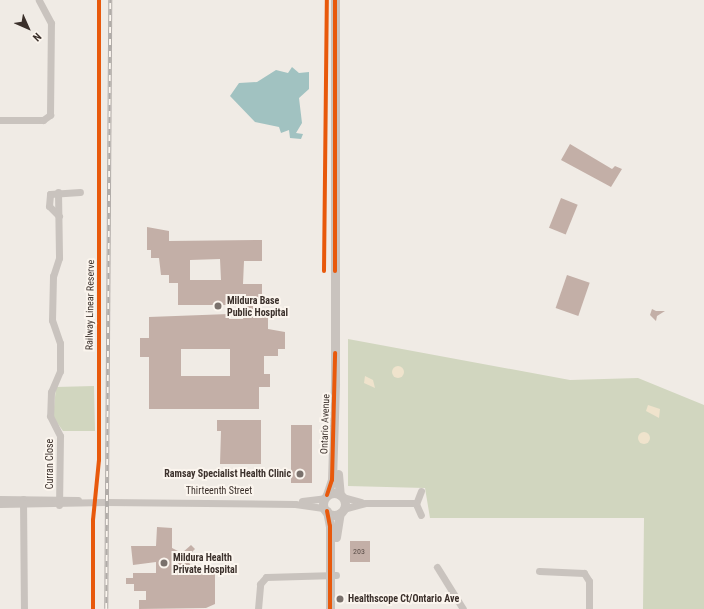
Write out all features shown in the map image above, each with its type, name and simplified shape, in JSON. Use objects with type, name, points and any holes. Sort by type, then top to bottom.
[{"type":"street","points":[[0,120],[44,120],[50,115],[51,23],[39,0]]},
{"type":"street","name":"Ontario Avenue","points":[[326,510],[326,497],[332,480],[335,383],[335,0]]},
{"type":"street","name":"Curran Close","points":[[60,502],[60,436],[50,416],[51,392],[60,370],[60,343],[52,320],[59,216],[58,192],[80,192]]},
{"type":"street","name":"Ontario Avenue","points":[[335,383],[342,511]]},
{"type":"street","points":[[421,491],[416,503],[421,515]]},
{"type":"street","points":[[326,497],[342,496],[365,503],[416,503]]},
{"type":"street","name":"Thirteenth Street","points":[[0,504],[24,502],[305,501],[326,497]]},
{"type":"street","name":"Thirteenth Street","points":[[0,499],[24,502]]},
{"type":"street","points":[[24,502],[24,609]]},
{"type":"street","name":"Thirteenth Street","points":[[112,502],[294,504],[326,510]]},
{"type":"street","points":[[335,609],[330,526],[326,510],[342,511],[365,503]]},
{"type":"street","points":[[330,609],[342,511]]},
{"type":"street","points":[[437,567],[463,609]]},
{"type":"street","points":[[539,571],[584,573],[590,584],[589,609]]},
{"type":"street","points":[[258,609],[260,584],[266,578],[333,575]]},
{"type":"green space","points":[[348,339],[570,380],[638,378],[704,405],[704,609],[643,609],[644,518],[430,518],[425,488],[348,486]]},
{"type":"green space","points":[[94,386],[95,431],[63,431],[53,417],[56,387]]},
{"type":"sand","points":[[396,366],[400,366],[404,372],[400,378],[396,378],[392,374],[392,370]]},
{"type":"sand","points":[[365,376],[373,380],[375,388],[364,383]]},
{"type":"sand","points":[[648,405],[660,409],[659,418],[646,411]]},
{"type":"sand","points":[[642,432],[646,432],[650,438],[646,444],[642,444],[638,440],[638,436]]},
{"type":"water","points":[[292,67],[299,73],[309,72],[309,89],[299,98],[302,123],[296,133],[303,134],[301,139],[290,138],[289,130],[281,133],[279,127],[255,122],[230,96],[239,83],[257,82],[276,70],[288,73]]},
{"type":"building","points":[[570,144],[612,169],[615,166],[622,169],[611,187],[561,160]]},
{"type":"building","points":[[561,198],[578,205],[566,234],[549,228]]},
{"type":"building","points":[[147,227],[169,231],[169,241],[262,240],[262,261],[244,261],[243,284],[262,284],[262,309],[268,309],[268,329],[285,332],[285,349],[278,349],[278,356],[264,356],[264,374],[270,374],[270,387],[259,387],[259,409],[149,409],[149,357],[140,357],[140,338],[149,338],[149,317],[229,314],[229,319],[243,319],[246,305],[178,305],[178,283],[169,283],[169,275],[161,275],[159,258],[151,258],[151,250],[147,250]],"holes":[[[220,259],[221,280],[190,280],[190,260]],[[181,349],[230,349],[230,376],[181,376]]]},
{"type":"building","points":[[567,275],[590,283],[578,316],[556,308]]},
{"type":"building","points":[[652,309],[656,311],[665,311],[657,316],[656,321],[650,315]]},
{"type":"building","points":[[217,420],[261,420],[261,464],[220,464],[221,431],[217,431]]},
{"type":"building","points":[[291,425],[312,425],[312,483],[291,483]]},
{"type":"building","points":[[157,527],[172,528],[172,548],[182,553],[191,545],[195,549],[187,557],[191,567],[215,569],[215,604],[206,608],[139,609],[139,600],[146,600],[146,591],[134,591],[134,584],[126,584],[126,578],[133,578],[133,573],[156,573],[156,562],[133,565],[131,546],[156,546]]},
{"type":"building","points":[[350,541],[370,541],[370,562],[350,562]]},
{"type":"railway","points":[[106,609],[110,0]]},
{"type":"cycle path","name":"Railway Linear Reserve","points":[[93,609],[93,520],[99,460],[99,0]]},
{"type":"cycle path","points":[[324,271],[327,0]]},
{"type":"cycle path","points":[[335,0],[335,271]]},
{"type":"cycle path","points":[[327,495],[332,480],[335,353]]},
{"type":"cycle path","points":[[327,511],[330,526],[330,609]]},
{"type":"place","name":"Mildura Base Public Hospital","points":[[218,306]]},
{"type":"place","name":"Ramsay Specialist Health Clinic","points":[[300,474]]},
{"type":"place","name":"Mildura Health Private Hospital","points":[[164,563]]},
{"type":"place","name":"Healthscope Ct/Ontario Ave","points":[[340,599]]}]
